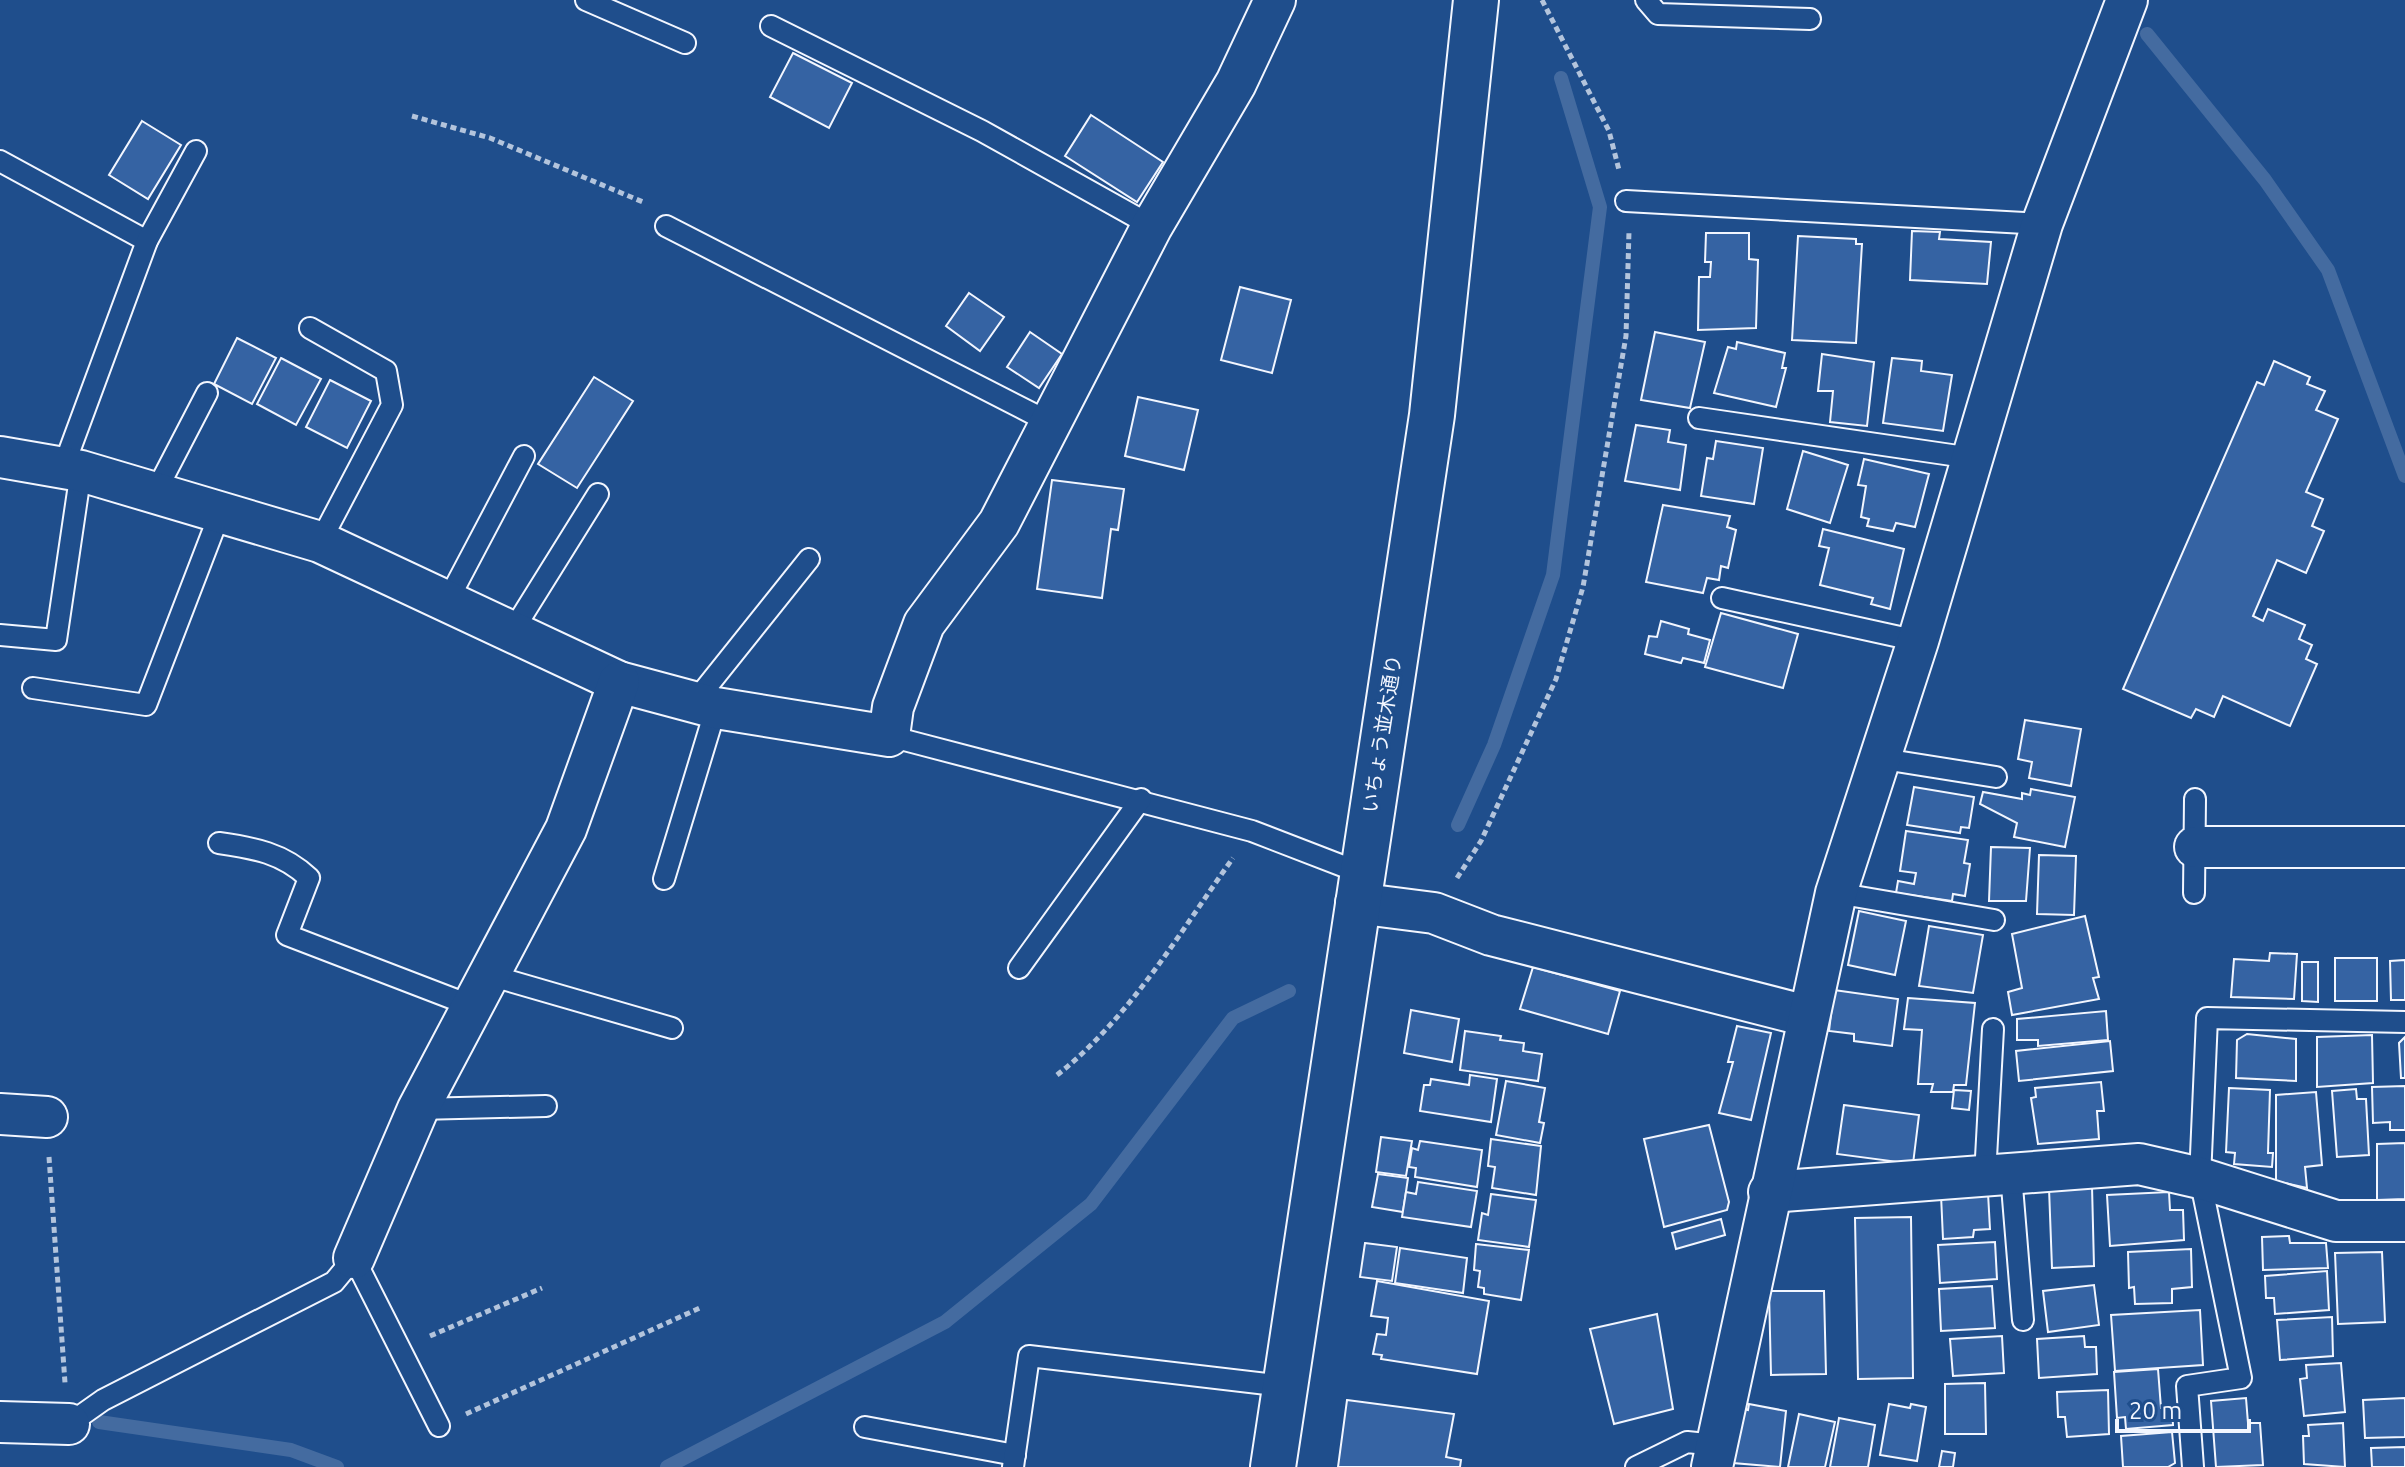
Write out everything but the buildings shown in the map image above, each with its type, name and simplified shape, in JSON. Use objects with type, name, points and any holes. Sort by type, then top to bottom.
[{"type":"street","points":[[0,457],[72,470],[320,542],[619,682],[705,706],[889,736],[893,707],[924,624],[999,523],[1152,226],[1236,83],[1275,0]]},
{"type":"street","name":"いちょう並木通り","points":[[1273,1467],[1358,888],[1432,415],[1476,0]]},
{"type":"street","points":[[1714,1456],[1836,893],[1877,758],[1918,641],[2042,224],[2127,0]]},
{"type":"street","points":[[354,1258],[418,1109],[566,829],[619,682]]},
{"type":"street","points":[[2195,847],[2405,847]]},
{"type":"street","points":[[1358,888],[1491,935],[1807,1016]]},
{"type":"street","points":[[0,1114],[47,1117]]},
{"type":"street","points":[[1769,1192],[2139,1164],[2200,1178],[2336,1221],[2405,1221]]},
{"type":"street","points":[[0,1422],[69,1424]]},
{"type":"lane","points":[[586,0],[685,43]]},
{"type":"lane","points":[[1646,0],[1658,14],[1810,19]]},
{"type":"lane","points":[[771,26],[982,131],[1152,226]]},
{"type":"lane","points":[[0,635],[56,640],[72,470],[147,241],[196,151]]},
{"type":"lane","points":[[0,161],[147,241]]},
{"type":"lane","points":[[1626,201],[2042,224]]},
{"type":"lane","points":[[666,226],[1049,422]]},
{"type":"lane","points":[[310,328],[386,371],[392,405],[320,542]]},
{"type":"lane","points":[[155,493],[207,393]]},
{"type":"lane","points":[[1699,418],[1972,458]]},
{"type":"lane","points":[[447,602],[524,456]]},
{"type":"lane","points":[[512,632],[598,494]]},
{"type":"lane","points":[[33,688],[146,705],[220,513]]},
{"type":"lane","points":[[664,879],[705,706],[809,559]]},
{"type":"lane","points":[[1722,598],[1918,641]]},
{"type":"lane","points":[[889,736],[1141,799],[1252,831],[1358,888]]},
{"type":"lane","points":[[1877,758],[1996,777]]},
{"type":"lane","points":[[1019,968],[1141,799]]},
{"type":"lane","points":[[2194,893],[2195,799]]},
{"type":"lane","points":[[219,843],[262,849],[293,862],[309,878],[287,935],[480,990],[672,1028]]},
{"type":"lane","points":[[1836,893],[1994,920]]},
{"type":"lane","points":[[2193,1467],[2187,1386],[2241,1378],[2200,1178],[2207,1018],[2405,1022]]},
{"type":"lane","points":[[1993,1029],[1998,1175],[2023,1320]]},
{"type":"lane","points":[[418,1109],[546,1106]]},
{"type":"lane","points":[[69,1424],[103,1400],[334,1282],[354,1258],[439,1426]]},
{"type":"lane","points":[[865,1427],[1014,1461],[1029,1356],[1284,1386]]},
{"type":"lane","points":[[1636,1467],[1687,1442],[1714,1456]]},
{"type":"path","points":[[1434,913],[1481,841],[1556,679],[1583,587],[1626,336],[1629,237],[1626,201],[1609,131],[1542,0]]},
{"type":"path","points":[[412,116],[490,138],[548,160],[658,209],[666,226]]},
{"type":"path","points":[[1057,1075],[1081,1056],[1138,991],[1252,831]]},
{"type":"path","points":[[47,1117],[52,1225],[69,1424]]},
{"type":"path","points":[[400,1348],[542,1288]]},
{"type":"path","points":[[439,1426],[702,1307]]},
{"type":"waterway","points":[[2147,34],[2265,180],[2328,270],[2405,476]]},
{"type":"waterway","points":[[1458,825],[1494,745],[1553,575],[1600,207],[1561,78]]},
{"type":"waterway","points":[[667,1467],[945,1322],[1091,1204],[1233,1018],[1289,991]]},
{"type":"waterway","points":[[99,1422],[291,1450],[337,1467]]}]
